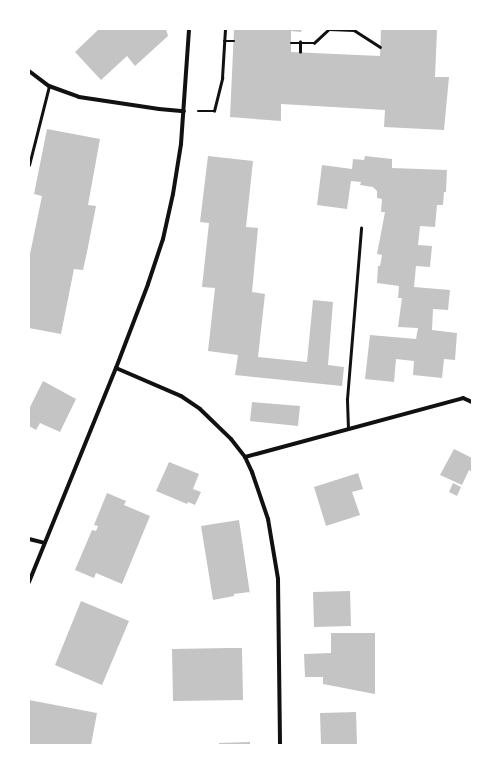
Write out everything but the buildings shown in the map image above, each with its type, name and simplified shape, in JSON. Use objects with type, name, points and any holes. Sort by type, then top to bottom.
[{"type":"street","points":[[29,582],[116,368],[148,284],[163,239],[173,194],[181,144],[189,29]]},
{"type":"street","points":[[29,71],[49,86],[79,96],[159,109],[184,111]]},
{"type":"street","points":[[116,368],[181,396],[200,409],[231,439],[245,457],[258,488],[268,519],[276,558],[280,599],[280,745]]},
{"type":"street","points":[[245,457],[463,398],[472,402]]},
{"type":"street","points":[[29,539],[45,544]]},
{"type":"lane","points":[[29,165],[49,86]]},
{"type":"lane","points":[[348,429],[347,399],[361,228]]},
{"type":"path","points":[[184,111],[214,111],[222,78],[225,29]]},
{"type":"path","points":[[291,43],[314,43],[329,29],[355,30],[380,47]]},
{"type":"path","points":[[224,41],[234,41]]},
{"type":"path","points":[[300,42],[300,52]]}]
